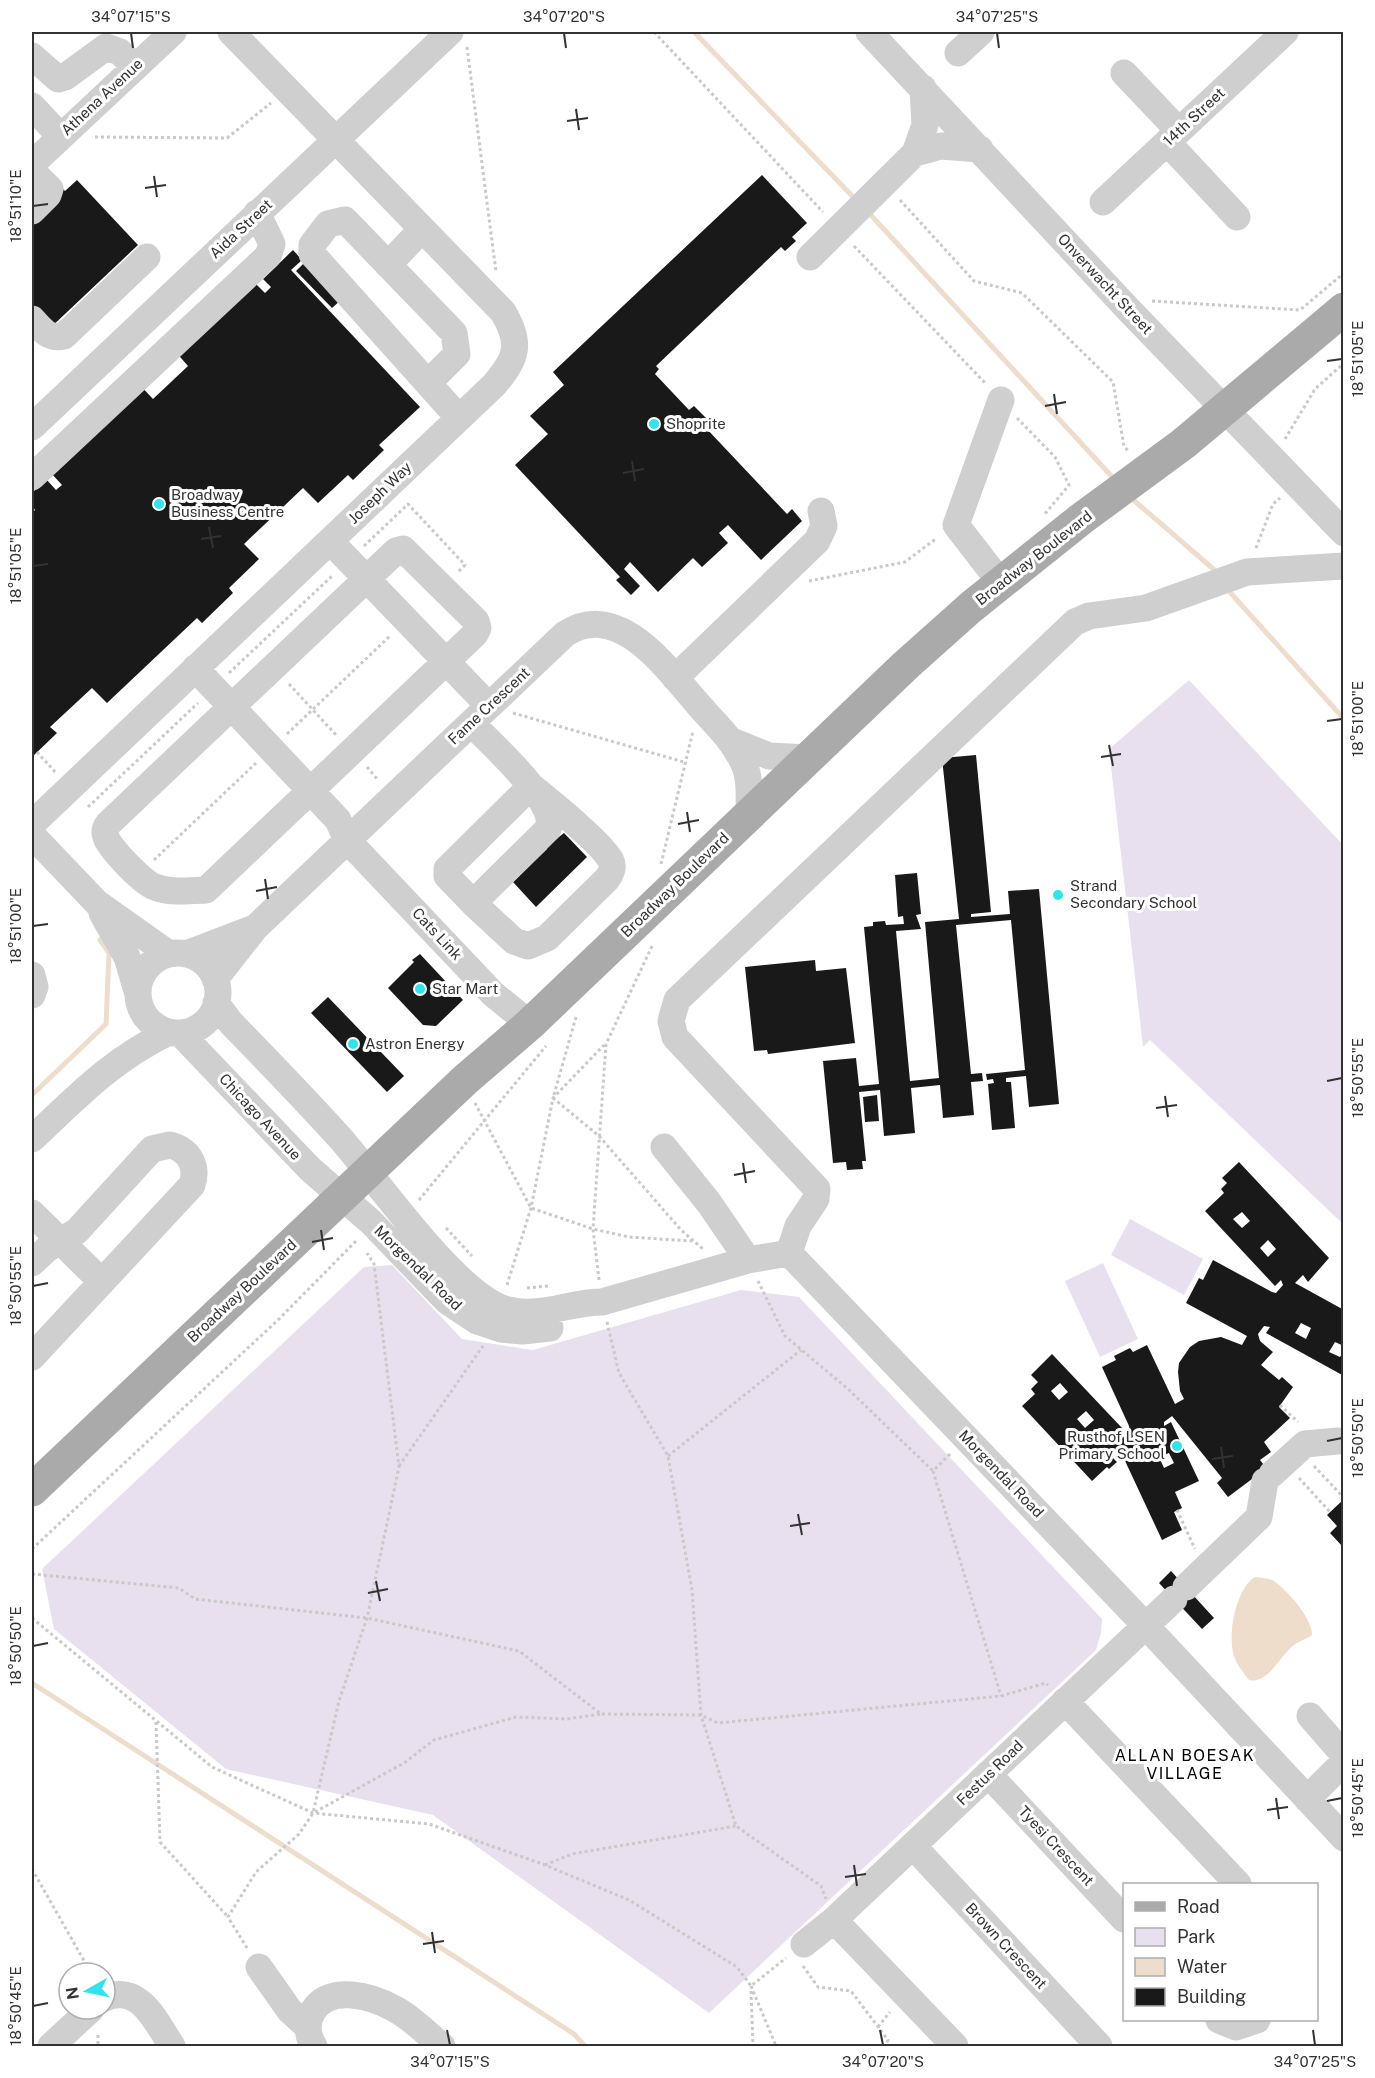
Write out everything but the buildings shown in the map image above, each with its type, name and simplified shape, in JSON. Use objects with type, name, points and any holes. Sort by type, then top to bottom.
[{"type":"main road","name":"Broadway Boulevard","points":[[32,1490],[465,1080],[540,1033],[562,993],[914,658],[1055,540],[1226,410],[1344,309]]},
{"type":"street","name":"Athena Avenue","points":[[32,164],[173,32]]},
{"type":"street","points":[[231,32],[336,139]]},
{"type":"street","name":"Onverwacht Street","points":[[869,32],[1128,309],[1344,533]]},
{"type":"street","points":[[958,53],[981,32]]},
{"type":"street","name":"14th Street","points":[[1103,202],[1285,32]]},
{"type":"street","name":"Aida Street","points":[[32,427],[336,139],[458,37]]},
{"type":"street","points":[[32,56],[58,79],[65,77],[106,47],[120,52],[135,67]]},
{"type":"street","points":[[1124,74],[1237,217]]},
{"type":"street","points":[[915,153],[925,125],[923,88]]},
{"type":"street","points":[[32,106],[60,136]]},
{"type":"street","name":"Joseph Way","points":[[32,824],[494,385],[508,368],[516,342],[512,326],[503,312],[336,139]]},
{"type":"street","points":[[810,257],[915,153],[931,147],[951,146],[980,149]]},
{"type":"street","points":[[32,171],[50,189],[48,195],[32,211]]},
{"type":"street","points":[[32,477],[268,256],[272,244],[257,213]]},
{"type":"street","points":[[428,383],[457,354],[456,339],[449,327],[345,220],[328,224],[312,245],[312,254],[459,418]]},
{"type":"street","points":[[388,265],[422,229]]},
{"type":"street","points":[[32,319],[49,335],[57,338],[64,336],[147,257]]},
{"type":"street","points":[[1000,400],[956,525],[1001,583]]},
{"type":"street","points":[[675,678],[821,537],[824,526],[821,511]]},
{"type":"street","points":[[330,541],[446,662],[549,814],[548,829],[473,903]]},
{"type":"street","points":[[407,550],[476,621],[478,628],[475,634],[446,662],[206,890],[183,892],[156,888],[144,881],[108,842],[105,828],[367,578],[396,551],[407,550]]},
{"type":"street","points":[[789,1253],[798,1226],[816,1199],[817,1189],[675,1037],[671,1021],[677,1000],[1075,622],[1089,616],[1146,608],[1246,572],[1344,566]]},
{"type":"street","name":"Fame Crescent","points":[[216,991],[255,928],[565,634],[583,625],[610,627],[626,632],[645,646],[732,741],[748,777],[749,813]]},
{"type":"street","name":"Cats Link","points":[[195,668],[338,820],[347,840],[494,994],[540,1033]]},
{"type":"street","name":"Fame Crescent","points":[[732,741],[769,756],[807,758]]},
{"type":"street","points":[[531,786],[586,833],[611,861],[610,874],[547,938],[528,946],[514,941],[447,876],[448,866],[531,786]]},
{"type":"street","points":[[32,835],[97,903],[177,954],[204,963],[231,1023],[341,1140],[367,1172]]},
{"type":"street","points":[[97,903],[127,957],[143,1014],[152,1024],[175,1033]]},
{"type":"street","name":"Fame Crescent","points":[[177,954],[255,928]]},
{"type":"street","points":[[108,1068],[138,997],[144,971],[151,963],[177,954]]},
{"type":"street","points":[[32,975],[35,987],[32,995]]},
{"type":"street","points":[[32,1139],[108,1068],[136,1048],[204,1023],[216,991]]},
{"type":"street","name":"Chicago Avenue","points":[[175,1033],[341,1198]]},
{"type":"street","points":[[250,1106],[256,1081],[269,1063]]},
{"type":"street","points":[[32,1263],[76,1231],[152,1149],[170,1137],[192,1162],[195,1170],[192,1185],[32,1357]]},
{"type":"street","points":[[664,1147],[709,1203],[748,1260]]},
{"type":"street","name":"Morgendal Road","points":[[367,1172],[402,1216],[471,1290],[481,1298],[542,1330],[586,1316],[600,1285],[789,1253],[1145,1625],[1344,1838]]},
{"type":"street","name":"Morgendal Road","points":[[341,1198],[371,1222],[447,1301],[477,1321],[504,1310]]},
{"type":"street","points":[[32,1213],[102,1282]]},
{"type":"street","name":"Festus Road","points":[[799,1948],[834,1920],[913,1846],[1259,1517],[1269,1478],[1305,1444],[1338,1441]]},
{"type":"street","points":[[1065,1701],[1237,1883]]},
{"type":"street","points":[[1310,1716],[1344,1755]]},
{"type":"street","points":[[1306,1799],[1344,1762]]},
{"type":"street","name":"Tyesi Crescent","points":[[988,1774],[1123,1917]]},
{"type":"street","name":"Brown Crescent","points":[[913,1846],[1099,2046]]},
{"type":"street","points":[[834,1920],[954,2046]]},
{"type":"street","points":[[260,1968],[311,2037]]},
{"type":"street","points":[[117,1995],[138,1999],[145,2005],[172,2046]]},
{"type":"street","points":[[311,2037],[314,2010],[325,1999],[352,1995],[396,2009],[442,2046]]},
{"type":"street","points":[[51,2046],[78,2021]]},
{"type":"street","points":[[1223,2021],[1236,2027],[1252,2021]]},
{"type":"path","points":[[654,32],[846,221],[1000,400],[1055,458],[1069,484],[1045,512],[1041,522],[1055,540]]},
{"type":"path","points":[[458,37],[503,312]]},
{"type":"path","points":[[60,136],[227,138],[287,89]]},
{"type":"path","points":[[882,186],[974,281],[1022,293],[1113,382],[1124,446],[1146,472]]},
{"type":"path","points":[[1128,309],[1141,300],[1300,310],[1344,273]]},
{"type":"path","points":[[1283,441],[1315,389],[1344,363]]},
{"type":"path","points":[[1246,572],[1273,504],[1297,484]]},
{"type":"path","points":[[767,589],[905,562],[956,525]]},
{"type":"path","points":[[237,629],[394,796]]},
{"type":"path","points":[[553,1098],[606,1044],[660,929],[650,909],[699,706]]},
{"type":"path","points":[[480,714],[684,762]]},
{"type":"path","points":[[399,1467],[504,1310],[531,1208],[553,1098],[579,1006],[562,993]]},
{"type":"path","points":[[426,1208],[418,1199],[483,1122],[540,1033]]},
{"type":"path","points":[[606,1044],[593,1229],[600,1285],[619,1373],[668,1456],[692,1590],[700,1715],[736,1826],[821,1886],[834,1920]]},
{"type":"path","points":[[465,1080],[483,1122],[531,1208],[593,1229],[629,1237],[694,1241]]},
{"type":"path","points":[[553,1098],[599,1136],[681,1230],[708,1253],[697,1256]]},
{"type":"path","points":[[442,1224],[473,1257]]},
{"type":"path","points":[[32,1549],[278,1320],[358,1239],[374,1264],[399,1467],[367,1618],[339,1701],[313,1813],[299,1834],[256,1872],[228,1917]]},
{"type":"path","points":[[748,1260],[784,1336],[848,1389],[933,1471],[1001,1696]]},
{"type":"path","points":[[504,1310],[552,1285]]},
{"type":"path","points":[[668,1456],[801,1350]]},
{"type":"path","points":[[933,1471],[966,1438]]},
{"type":"path","points":[[1312,1464],[1344,1498]]},
{"type":"path","points":[[1298,1478],[1330,1512]]},
{"type":"path","points":[[1177,1510],[1188,1585]]},
{"type":"path","points":[[32,1574],[108,1584],[180,1588],[195,1599],[367,1618],[519,1651],[601,1714]]},
{"type":"path","points":[[32,1618],[212,1767],[313,1813],[429,1824],[545,1865],[629,1900],[737,1967],[751,1986],[776,2046]]},
{"type":"path","points":[[313,1813],[404,1763],[434,1740],[516,1717],[567,1719],[601,1714],[700,1715],[718,1723],[1001,1696],[1046,1683],[1065,1701]]},
{"type":"path","points":[[156,1722],[160,1842],[228,1917],[260,1968]]},
{"type":"path","points":[[545,1865],[572,1854],[736,1826]]},
{"type":"path","points":[[32,1869],[84,1961]]},
{"type":"path","points":[[751,1986],[799,1948],[818,1987],[850,1991],[888,2040],[885,2046]]},
{"type":"path","points":[[751,1986],[753,2046]]},
{"type":"green space","points":[[1189,680],[1343,845],[1343,1224],[1150,1040],[1143,1047],[1109,749]]},
{"type":"green space","points":[[1130,1219],[1203,1259],[1184,1295],[1111,1255]]},
{"type":"green space","points":[[1103,1263],[1138,1339],[1100,1357],[1065,1281]]},
{"type":"green space","points":[[392,1265],[462,1339],[533,1350],[741,1290],[799,1297],[1102,1619],[1096,1650],[709,2013],[433,1815],[226,1769],[54,1629],[42,1569],[364,1267]]},
{"type":"water","points":[[1255,1577],[1272,1580],[1286,1591],[1304,1613],[1312,1635],[1294,1645],[1262,1678],[1249,1680],[1235,1659],[1232,1636],[1238,1601],[1248,1583]]},
{"type":"waterway","points":[[694,32],[857,201]]},
{"type":"waterway","points":[[868,212],[1116,481]]},
{"type":"waterway","points":[[1130,497],[1218,573]]},
{"type":"waterway","points":[[1227,589],[1344,719]]},
{"type":"waterway","points":[[32,1095],[106,1024],[109,953],[100,940],[104,935]]},
{"type":"waterway","points":[[32,1683],[574,2034],[585,2046]]},
{"type":"place","name":"Shoprite","points":[[654,424]]},
{"type":"place","name":"Broadway Business Centre","points":[[159,504]]},
{"type":"place","name":"Strand Secondary School","points":[[1058,895]]},
{"type":"place","name":"Star Mart","points":[[420,989]]},
{"type":"place","name":"Astron Energy","points":[[353,1044]]},
{"type":"place","name":"Rusthof LSEN Primary School","points":[[1177,1446]]},
{"type":"district","name":"ALLAN BOESAK VILLAGE","points":[[1185,1764]]}]
